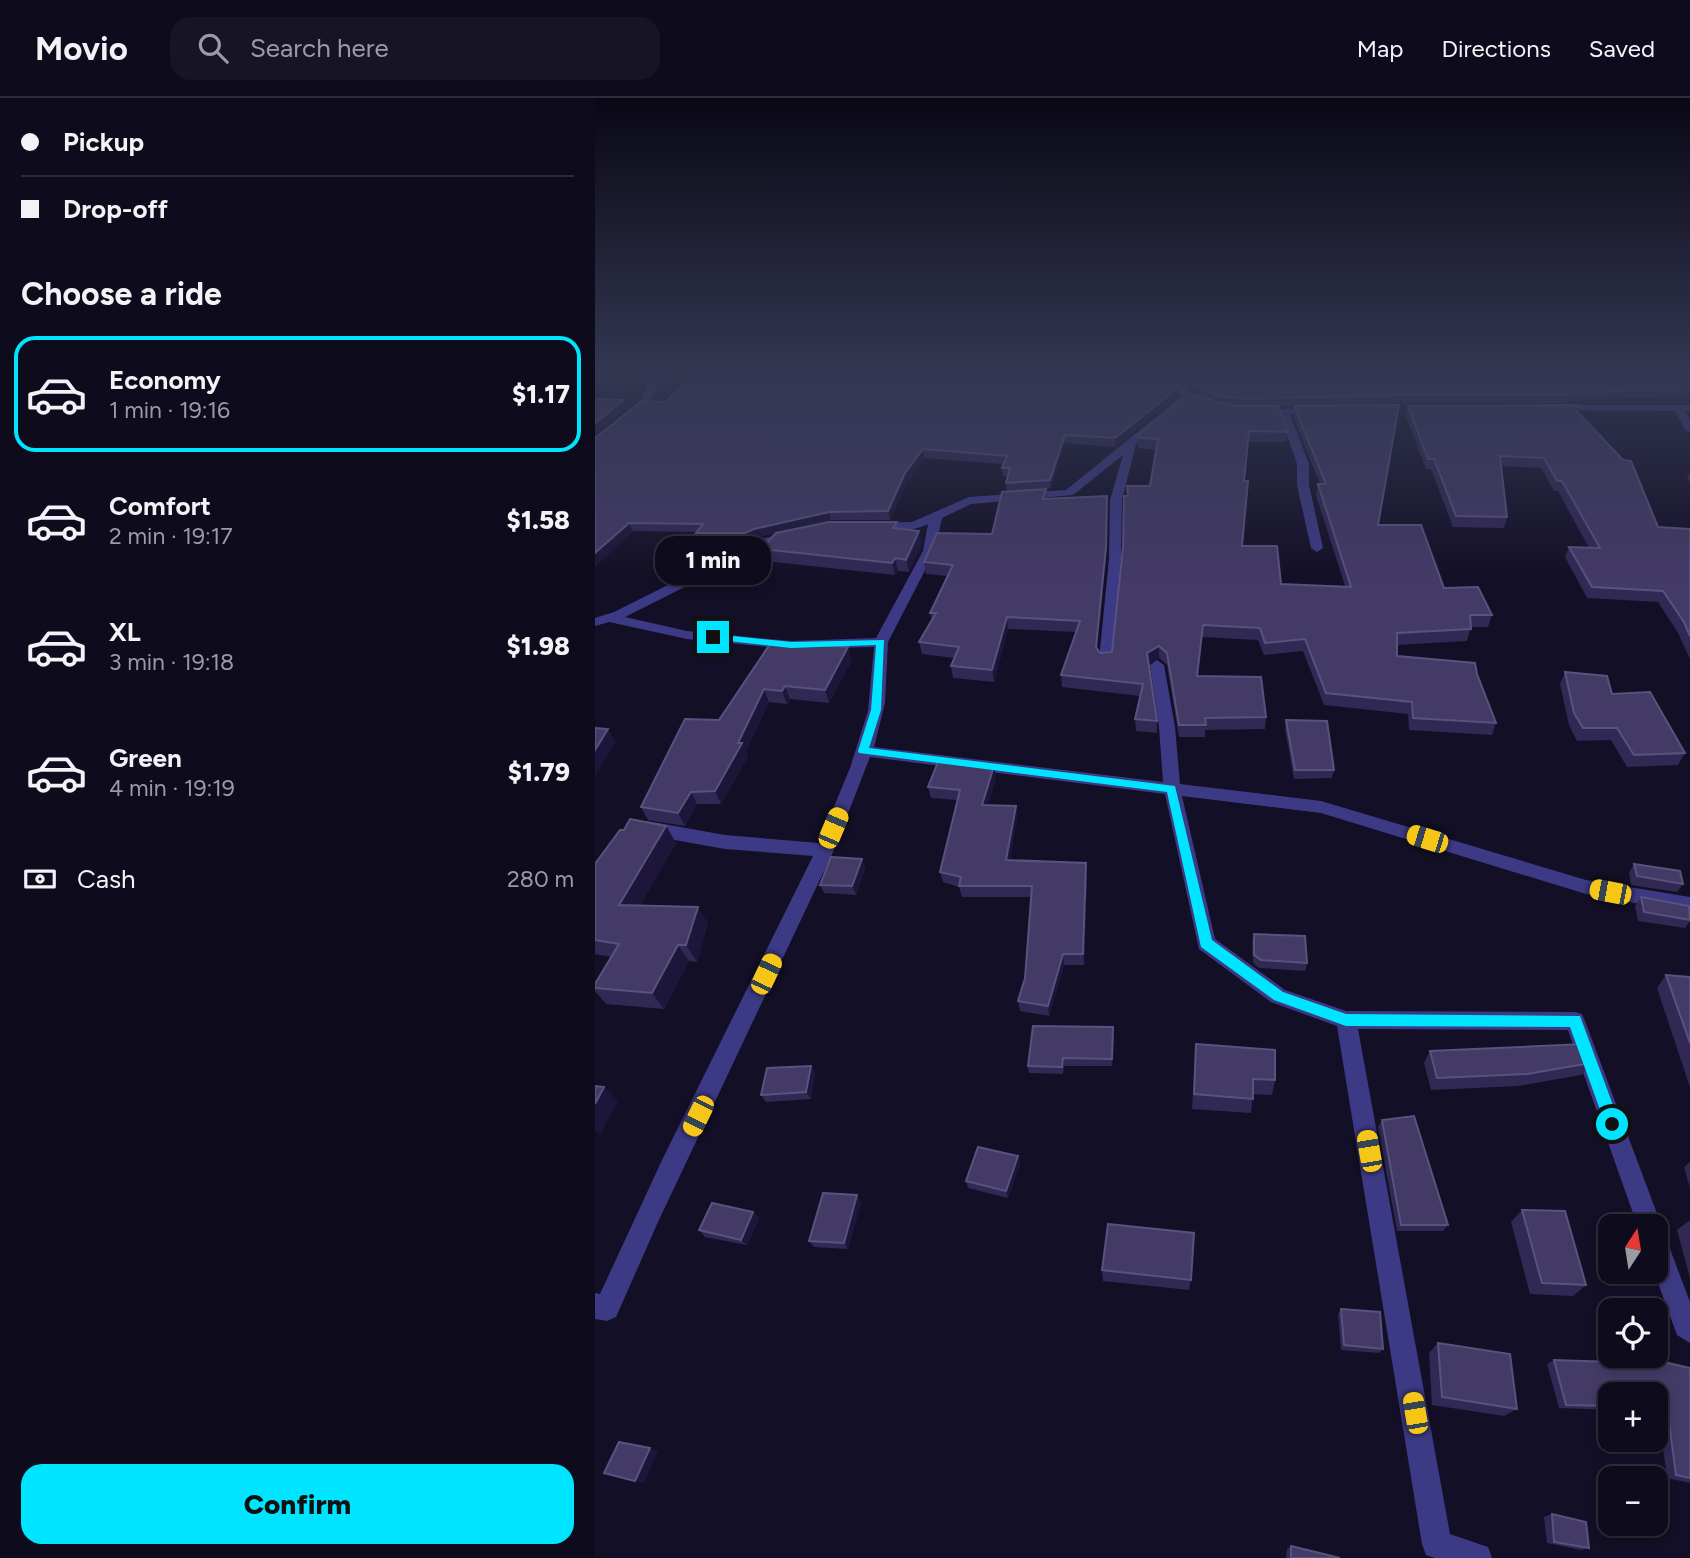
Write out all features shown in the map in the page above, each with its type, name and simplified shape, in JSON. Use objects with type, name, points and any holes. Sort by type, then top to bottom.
[{"type":"street","points":[[1295,443],[1303,464],[1303,485],[1317,548]]},
{"type":"street","points":[[859,527],[914,526],[969,501],[1069,493],[1131,444]]},
{"type":"street","points":[[1106,659],[1115,559],[1116,500],[1131,444]]},
{"type":"street","points":[[595,1306],[607,1308],[824,850],[876,710],[881,642],[929,551],[936,516]]},
{"type":"street","points":[[602,620],[762,543],[809,532]]},
{"type":"street","points":[[602,620],[687,635],[791,645],[881,642]]},
{"type":"street","points":[[1157,665],[1167,727],[1172,789],[1206,943],[1278,996],[1346,1020],[1575,1021],[1645,1214]]},
{"type":"street","points":[[863,751],[1321,807],[1587,887],[1690,905]]},
{"type":"street","points":[[638,827],[725,842],[824,850]]},
{"type":"street","points":[[1346,1020],[1437,1544],[1477,1558]]},
{"type":"street","points":[[1668,1277],[1686,1326],[1690,1330]]},
{"type":"building","points":[[595,443],[1062,443],[1050,480],[1006,483],[1010,468],[1002,468],[1007,456],[923,449],[905,473],[888,511],[829,512],[745,533],[696,533],[703,524],[629,523],[595,553]]},
{"type":"building","points":[[1157,443],[1248,443],[1244,481],[1248,481],[1242,546],[1277,546],[1281,584],[1351,587],[1318,484],[1326,484],[1309,443],[1392,443],[1378,525],[1421,525],[1444,588],[1478,587],[1492,615],[1470,615],[1471,629],[1397,633],[1397,656],[1475,663],[1496,723],[1413,718],[1412,702],[1326,693],[1305,639],[1265,643],[1260,628],[1203,625],[1197,676],[1261,677],[1266,717],[1205,718],[1206,725],[1179,725],[1167,653],[1159,646],[1147,653],[1157,721],[1135,719],[1143,684],[1061,675],[1080,621],[1007,617],[992,670],[951,666],[959,647],[919,642],[936,613],[930,613],[953,565],[924,562],[937,533],[992,534],[1002,492],[1046,489],[1043,499],[1107,496],[1106,547],[1096,647],[1100,653],[1112,652],[1123,547],[1124,496],[1128,496],[1127,486],[1150,486]]},
{"type":"building","points":[[1422,443],[1607,443],[1623,460],[1631,461],[1658,527],[1690,529],[1690,636],[1663,591],[1592,587],[1569,547],[1600,548],[1562,481],[1557,481],[1544,458],[1500,456],[1507,517],[1456,516],[1434,459],[1428,459]]},
{"type":"building","points":[[829,522],[897,522],[893,528],[919,531],[906,560],[895,558],[892,563],[761,549],[776,533]]},
{"type":"building","points":[[772,641],[848,647],[825,690],[785,686],[782,691],[764,689],[738,743],[742,743],[715,791],[691,792],[678,813],[641,807],[685,719],[719,720]]},
{"type":"building","points":[[1565,672],[1607,676],[1612,694],[1650,692],[1685,753],[1634,755],[1617,728],[1583,728],[1574,713]]},
{"type":"building","points":[[1286,720],[1327,721],[1334,770],[1295,770]]},
{"type":"building","points":[[595,728],[608,729],[595,750]]},
{"type":"building","points":[[938,762],[994,766],[982,805],[1016,806],[1006,860],[1086,863],[1083,954],[1063,954],[1048,1006],[1018,1001],[1025,978],[1032,886],[959,886],[961,877],[940,872],[960,790],[928,787]]},
{"type":"building","points":[[630,819],[666,826],[619,905],[698,907],[686,945],[678,945],[652,993],[595,988],[619,944],[595,940],[595,864]]},
{"type":"building","points":[[831,857],[862,859],[852,886],[820,885]]},
{"type":"building","points":[[1634,864],[1680,871],[1683,884],[1637,876]]},
{"type":"building","points":[[1641,897],[1689,906],[1690,920],[1644,912]]},
{"type":"building","points":[[1254,934],[1305,936],[1307,963],[1261,960],[1254,955]]},
{"type":"building","points":[[1666,975],[1690,977],[1690,1043]]},
{"type":"building","points":[[1033,1026],[1113,1027],[1112,1059],[1063,1058],[1062,1067],[1028,1066]]},
{"type":"building","points":[[1196,1044],[1275,1050],[1275,1080],[1253,1079],[1253,1099],[1194,1094]]},
{"type":"building","points":[[1584,1044],[1591,1063],[1527,1074],[1437,1078],[1430,1051]]},
{"type":"building","points":[[811,1066],[806,1092],[761,1095],[767,1068]]},
{"type":"building","points":[[595,1086],[604,1087],[595,1104]]},
{"type":"building","points":[[1414,1116],[1448,1225],[1401,1225],[1382,1120]]},
{"type":"building","points":[[978,1147],[1018,1156],[1006,1191],[966,1181]]},
{"type":"building","points":[[823,1193],[857,1195],[844,1243],[809,1241]]},
{"type":"building","points":[[712,1203],[753,1212],[741,1240],[699,1230]]},
{"type":"building","points":[[1522,1210],[1565,1211],[1586,1285],[1542,1283]]},
{"type":"building","points":[[1108,1224],[1194,1233],[1191,1280],[1102,1270]]},
{"type":"building","points":[[1341,1309],[1380,1312],[1383,1349],[1344,1345]]},
{"type":"building","points":[[1438,1343],[1510,1354],[1517,1409],[1442,1397]]},
{"type":"building","points":[[1554,1360],[1598,1361],[1598,1368],[1668,1368],[1668,1363],[1690,1368],[1690,1478],[1676,1475],[1668,1415],[1668,1382],[1598,1382],[1598,1406],[1566,1405]]},
{"type":"building","points":[[619,1442],[650,1448],[635,1481],[604,1473]]},
{"type":"building","points":[[1552,1514],[1586,1522],[1589,1548],[1554,1542]]},
{"type":"building","points":[[1291,1546],[1340,1558],[1291,1558]]},
{"type":"route","points":[[713,637],[791,645],[881,642],[876,710],[863,751],[1172,789],[1206,943],[1278,996],[1346,1020],[1575,1021],[1612,1124]]}]
